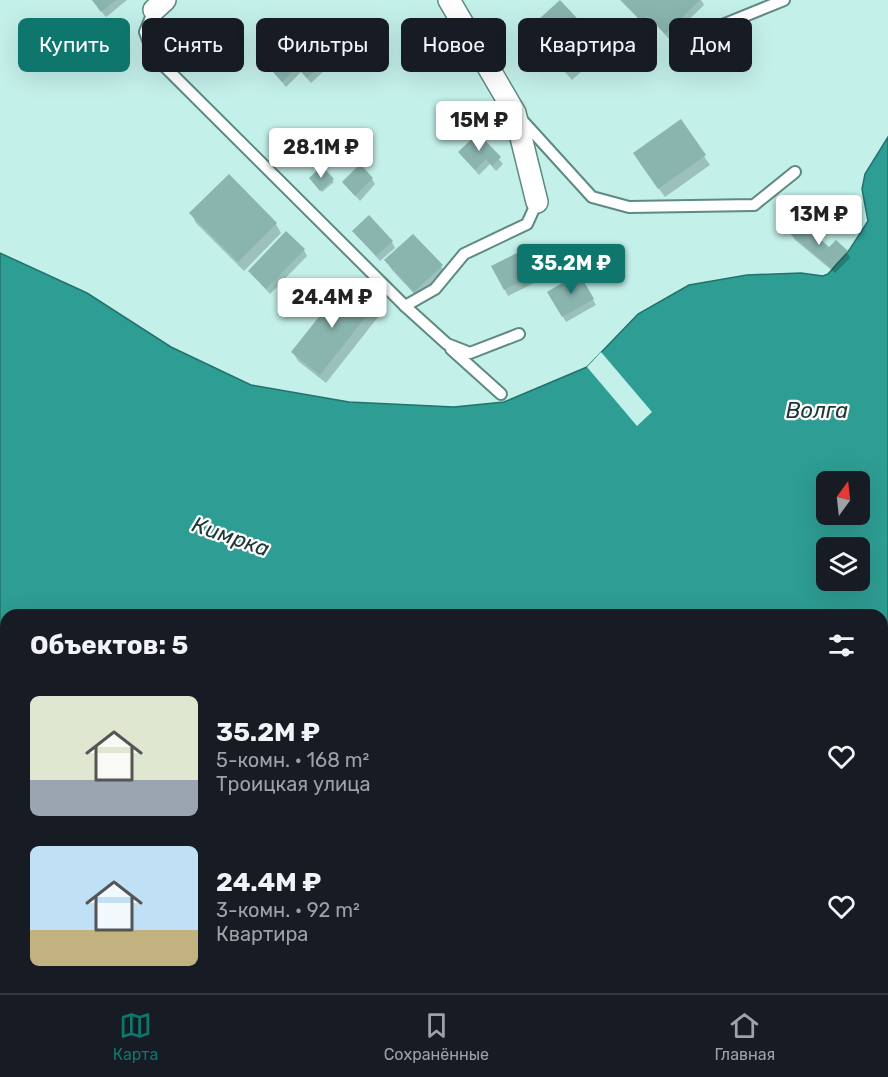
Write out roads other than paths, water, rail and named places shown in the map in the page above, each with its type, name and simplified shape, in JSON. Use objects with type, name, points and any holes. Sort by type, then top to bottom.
[{"type":"street","points":[[449,0],[515,113],[537,202]]},
{"type":"lane","points":[[740,18],[784,0]]},
{"type":"lane","points":[[159,5],[145,32],[154,56],[405,306],[501,394]]},
{"type":"lane","points":[[515,113],[592,197],[629,207],[754,206],[795,172]]},
{"type":"lane","points":[[405,306],[435,289],[464,254],[527,224],[537,202]]},
{"type":"lane","points":[[447,344],[470,353],[519,334]]},
{"type":"water","points":[[888,137],[888,609],[0,609],[0,253],[87,293],[171,347],[251,385],[349,402],[454,407],[504,402],[587,367],[638,314],[689,285],[747,275],[801,273],[823,276],[828,274],[850,249],[868,221],[862,189],[865,174]]},
{"type":"water label","name":"Волга","points":[[817,410]]},
{"type":"water label","name":"Кимрка","points":[[231,536]]}]
